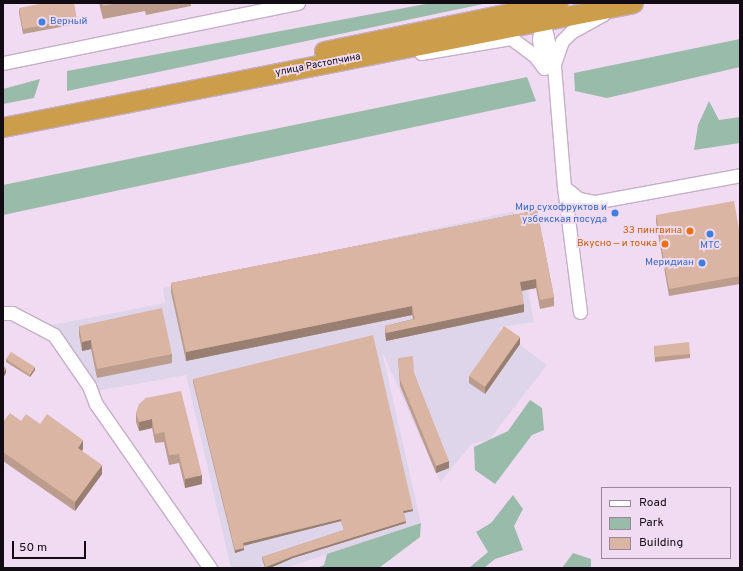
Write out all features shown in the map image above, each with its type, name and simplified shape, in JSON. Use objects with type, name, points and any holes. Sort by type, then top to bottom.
[{"type":"highway","name":"улица Растопчина","points":[[3,127],[383,52],[511,23],[558,3]]},
{"type":"highway","name":"улица Растопчина","points":[[3,116],[511,23],[541,23],[628,4]]},
{"type":"street","points":[[3,63],[298,3]]},
{"type":"street","points":[[565,3],[541,23],[548,37],[549,67],[555,104],[580,312]]},
{"type":"street","points":[[549,67],[562,41],[571,32],[628,4]]},
{"type":"street","points":[[511,23],[535,56],[549,67]]},
{"type":"street","points":[[567,212],[575,207],[595,202],[740,175]]},
{"type":"street","points":[[564,187],[579,199],[595,202]]},
{"type":"street","points":[[3,313],[12,313],[54,335],[89,386],[96,404],[210,568]]},
{"type":"shaded area","points":[[514,211],[534,322],[498,328],[547,365],[489,440],[472,444],[440,482],[382,351],[421,523],[286,568],[231,568],[186,375],[97,391],[52,325],[165,303],[163,288]]},
{"type":"green space","points":[[431,3],[488,3],[67,91],[67,71]]},
{"type":"green space","points":[[740,39],[740,67],[607,98],[575,91],[574,73]]},
{"type":"green space","points":[[527,77],[536,101],[3,215],[3,185]]},
{"type":"green space","points":[[40,79],[34,98],[3,104],[3,89]]},
{"type":"green space","points":[[709,101],[719,120],[740,117],[740,143],[694,150],[698,125]]},
{"type":"green space","points":[[530,400],[542,408],[544,430],[532,435],[495,484],[475,470],[474,447],[508,431]]},
{"type":"green space","points":[[513,495],[523,509],[514,526],[523,550],[495,559],[484,568],[469,568],[488,552],[476,532],[491,523]]},
{"type":"green space","points":[[421,523],[420,537],[379,568],[317,568],[324,565],[327,554]]},
{"type":"green space","points":[[573,553],[591,559],[591,568],[562,568]]},
{"type":"building","points":[[45,3],[74,3],[77,19],[23,29],[19,8]]},
{"type":"building","points":[[102,3],[118,3],[103,6]]},
{"type":"building","name":"Меридиан","points":[[734,201],[740,235],[740,276],[669,289],[656,215]]},
{"type":"building","points":[[537,210],[554,297],[540,300],[536,279],[520,282],[524,304],[386,333],[385,326],[415,319],[412,306],[186,352],[171,283]]},
{"type":"building","points":[[162,308],[172,354],[97,369],[91,340],[82,342],[79,326]]},
{"type":"building","points":[[504,326],[520,337],[485,387],[469,376]]},
{"type":"building","points":[[373,335],[413,509],[403,511],[406,521],[293,556],[266,567],[262,557],[344,530],[341,519],[243,543],[244,548],[235,550],[193,379]]},
{"type":"building","points":[[689,342],[690,354],[655,357],[654,346]]},
{"type":"building","points":[[11,352],[35,367],[30,375],[6,359]]},
{"type":"building","points":[[413,356],[414,373],[449,461],[436,466],[400,379],[398,358]]},
{"type":"building","points":[[3,366],[6,368],[3,373]]},
{"type":"building","points":[[181,391],[202,475],[185,479],[179,454],[169,455],[164,432],[155,434],[152,419],[139,422],[136,413],[139,404],[146,398]]},
{"type":"building","points":[[10,413],[21,421],[26,414],[40,424],[47,414],[83,440],[78,448],[102,465],[75,502],[3,452],[3,422]]},
{"type":"place","name":"Верный","points":[[42,22]]},
{"type":"place","name":"Мир сухофруктов и узбекская посуда","points":[[615,213]]},
{"type":"place","name":"33 пингвина","points":[[690,231]]},
{"type":"place","name":"МТС","points":[[710,234]]},
{"type":"place","name":"Вкусно — и точка","points":[[665,244]]},
{"type":"place","name":"Меридиан","points":[[702,263]]}]
